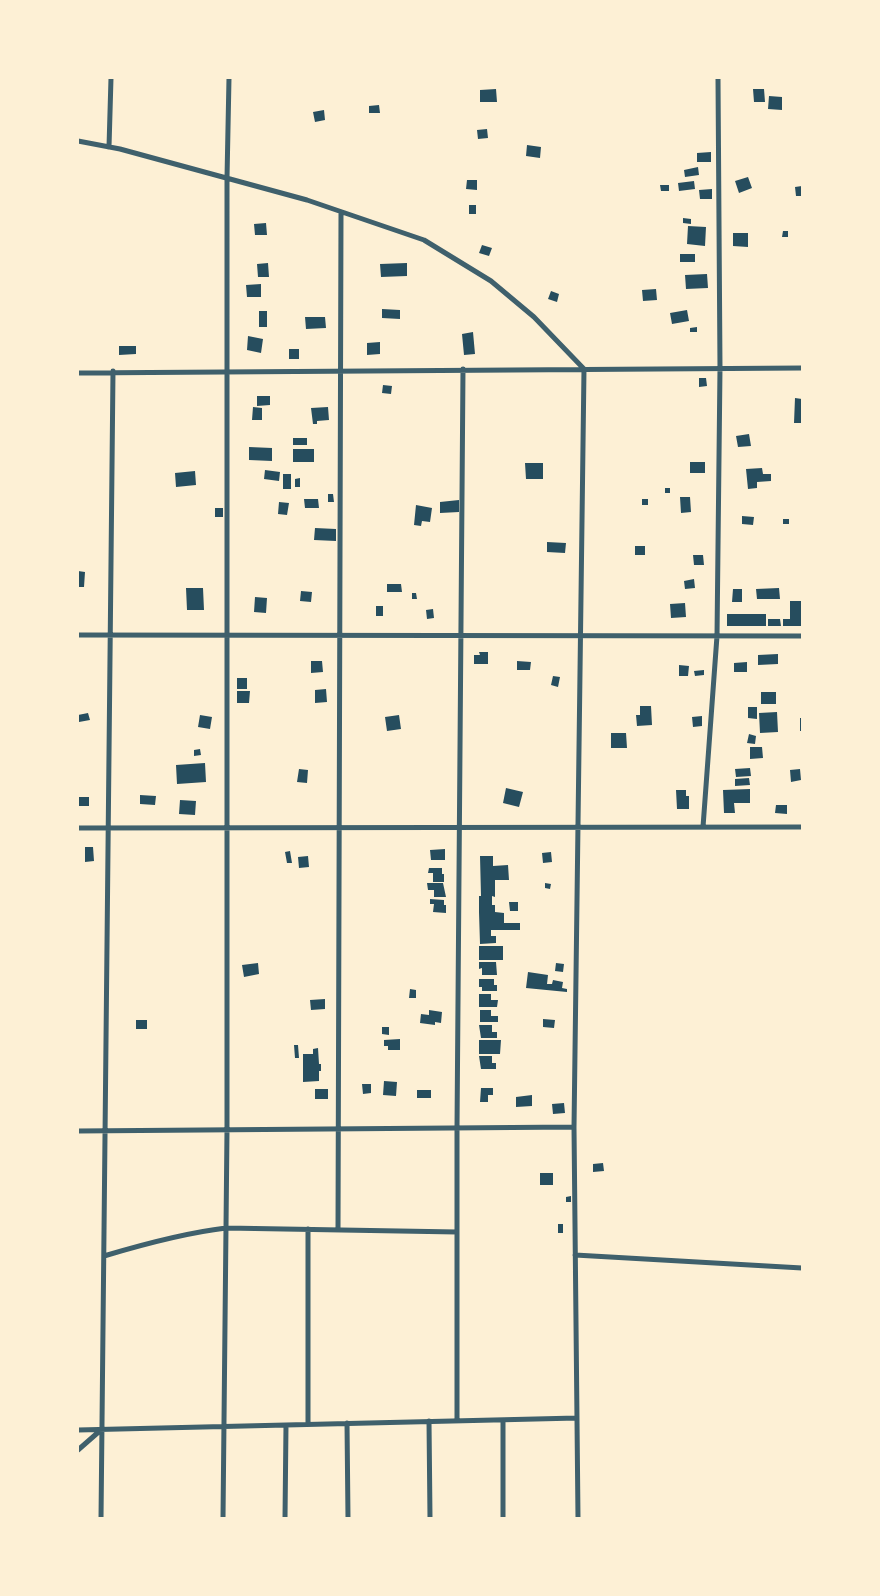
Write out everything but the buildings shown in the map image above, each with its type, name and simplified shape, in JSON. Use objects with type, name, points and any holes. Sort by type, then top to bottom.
[{"type":"street","points":[[109,147],[111,78]]},
{"type":"street","points":[[223,1518],[227,1130],[227,178],[229,78]]},
{"type":"street","points":[[703,827],[717,636],[720,368],[718,78]]},
{"type":"street","points":[[78,141],[109,147],[307,200],[424,240],[491,281],[534,317],[584,369],[574,1127],[578,1518]]},
{"type":"street","points":[[338,1230],[340,1129],[341,212]]},
{"type":"street","points":[[78,373],[113,371],[802,368]]},
{"type":"street","points":[[457,1421],[457,1128],[463,369]]},
{"type":"street","points":[[101,1518],[113,371]]},
{"type":"street","points":[[78,635],[802,636]]},
{"type":"street","points":[[78,828],[802,827]]},
{"type":"street","points":[[78,1131],[574,1127]]},
{"type":"street","points":[[104,1256],[147,1243],[201,1231],[226,1228],[457,1232]]},
{"type":"street","points":[[308,1229],[308,1424]]},
{"type":"street","points":[[575,1255],[802,1268]]},
{"type":"street","points":[[78,1430],[577,1418]]},
{"type":"street","points":[[503,1420],[503,1518]]},
{"type":"street","points":[[429,1422],[430,1518]]},
{"type":"street","points":[[347,1424],[348,1518]]},
{"type":"street","points":[[285,1518],[286,1425]]},
{"type":"street","points":[[78,1450],[102,1430]]}]
